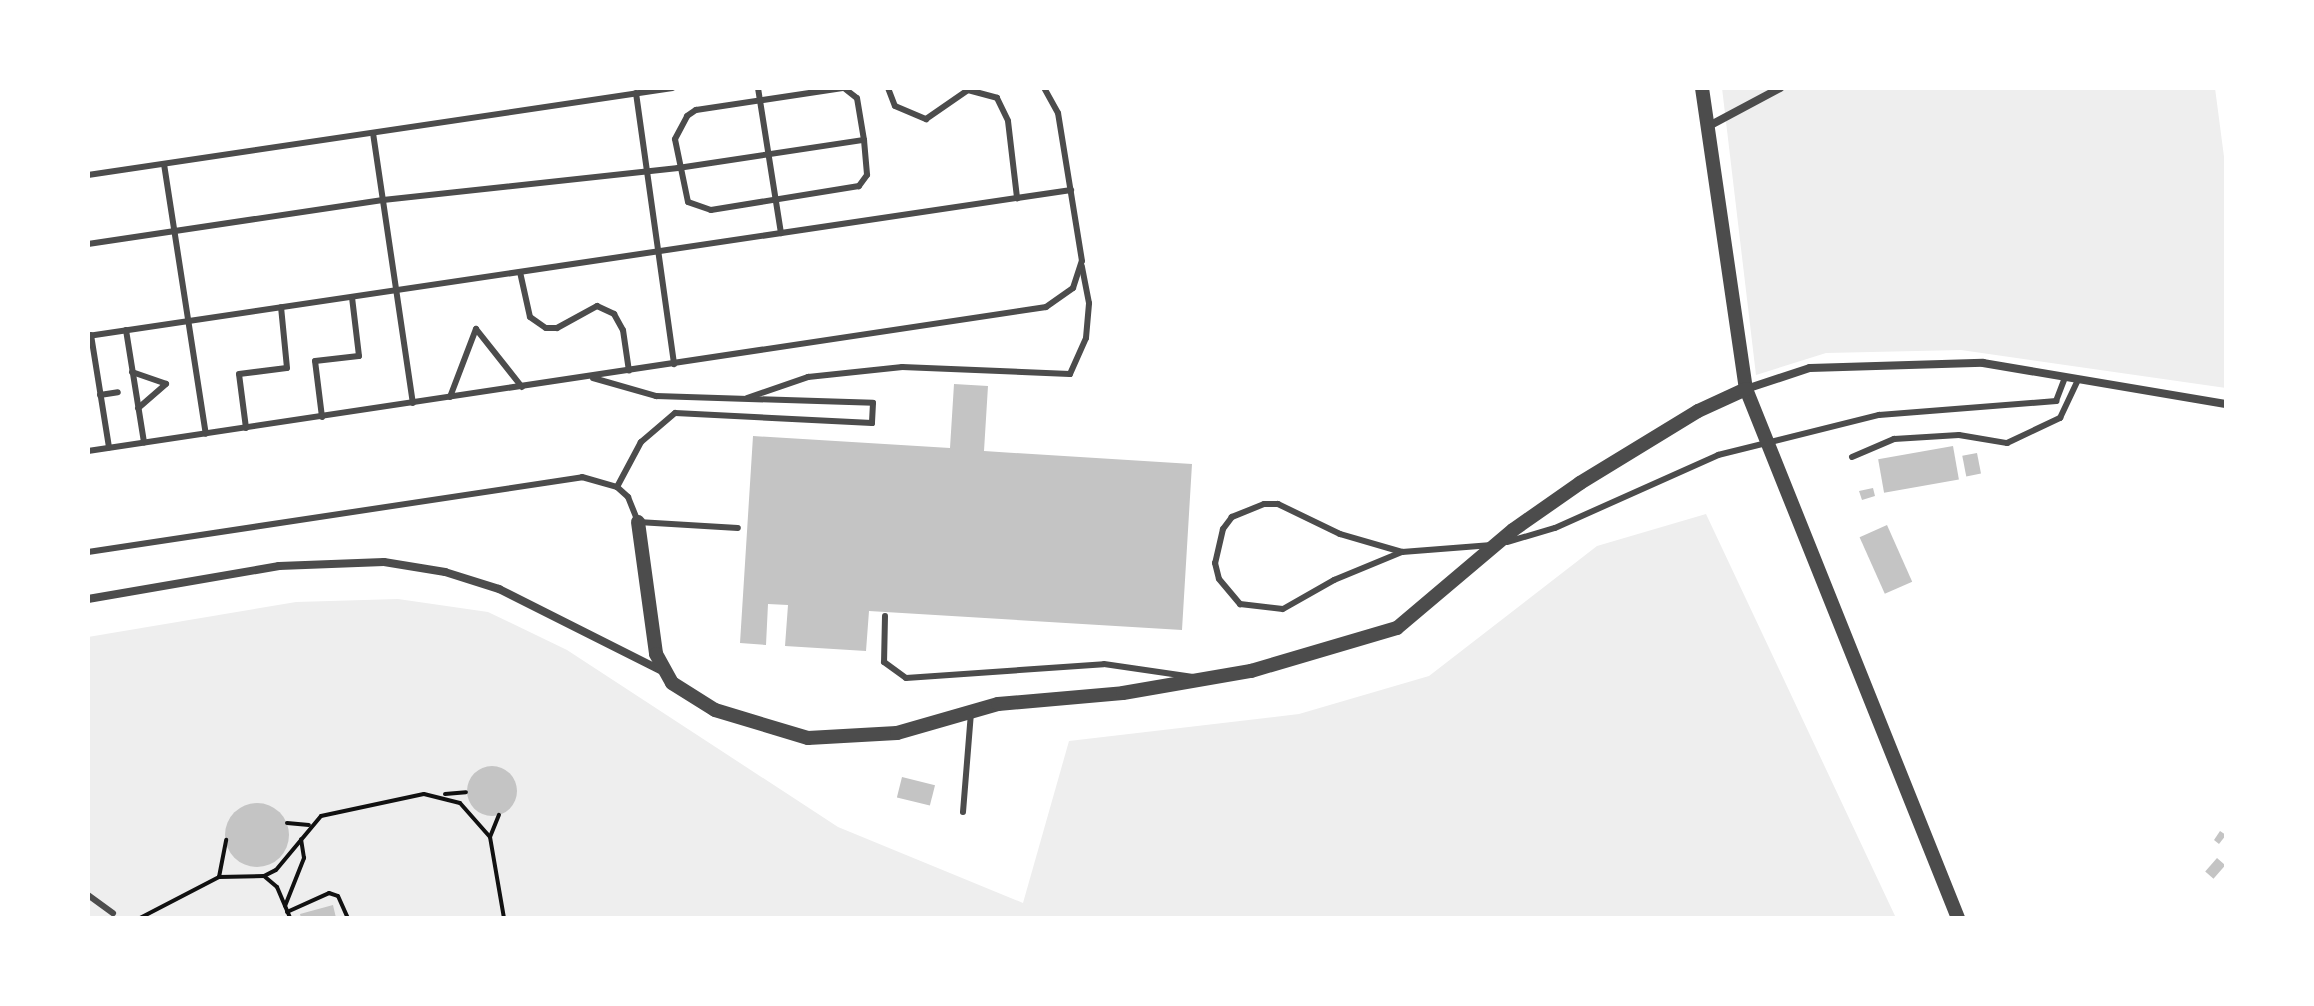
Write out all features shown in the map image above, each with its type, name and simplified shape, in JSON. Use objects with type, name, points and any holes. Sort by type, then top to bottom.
[{"type":"street","points":[[1702,88],[1746,389],[1958,918]]},
{"type":"street","points":[[1707,127],[1780,88]]},
{"type":"street","points":[[88,599],[279,566],[384,562],[445,572],[499,589],[662,671],[690,697],[715,710],[808,738],[897,733],[971,712],[1057,695],[1123,693],[1204,680],[1344,647],[1397,628],[1498,544],[1580,483],[1698,411],[1746,389],[1810,368],[1878,362],[1983,363],[2226,404]]},
{"type":"street","points":[[638,522],[662,671]]},
{"type":"lane","points":[[88,175],[673,88]]},
{"type":"lane","points":[[758,88],[781,233]]},
{"type":"lane","points":[[888,88],[895,106],[926,119],[968,90],[997,98],[1008,121],[1017,198]]},
{"type":"lane","points":[[744,399],[808,377],[902,367],[1070,374],[1086,338],[1089,303],[1058,113],[1044,88]]},
{"type":"lane","points":[[850,89],[857,98],[864,140],[867,175],[859,186],[699,208],[683,194],[675,139],[687,116],[696,110],[850,89]]},
{"type":"lane","points":[[636,93],[674,364]]},
{"type":"lane","points":[[373,133],[413,403]]},
{"type":"lane","points":[[88,244],[383,200],[647,172],[864,140]]},
{"type":"lane","points":[[164,164],[206,434]]},
{"type":"lane","points":[[109,448],[89,336],[1071,190]]},
{"type":"lane","points":[[88,451],[1046,307],[1073,288],[1082,261]]},
{"type":"lane","points":[[520,272],[530,317],[546,328],[557,328],[597,306],[614,314],[623,330],[629,371]]},
{"type":"lane","points":[[322,417],[315,361],[359,356],[352,297]]},
{"type":"lane","points":[[246,428],[239,374],[287,368],[281,307]]},
{"type":"lane","points":[[450,397],[476,329],[522,387]]},
{"type":"lane","points":[[126,330],[144,443]]},
{"type":"lane","points":[[132,372],[166,384],[138,408]]},
{"type":"lane","points":[[589,377],[656,396],[873,403],[872,423],[675,413],[641,442],[617,487]]},
{"type":"lane","points":[[1402,552],[1340,534],[1278,504],[1264,504],[1232,517],[1223,529],[1215,563],[1219,579],[1240,604],[1283,609],[1334,580],[1402,552],[1498,544],[1555,528],[1718,455],[1800,432],[1879,415],[2056,401],[2065,378]]},
{"type":"lane","points":[[1852,457],[1894,439],[1959,435],[2007,443],[2060,418],[2078,380]]},
{"type":"lane","points":[[100,395],[118,392]]},
{"type":"lane","points":[[88,552],[582,477],[617,487],[628,497],[638,522],[738,528]]},
{"type":"lane","points":[[885,616],[884,662],[906,678],[1104,664],[1149,667],[1204,680]]},
{"type":"lane","points":[[963,812],[971,712]]},
{"type":"lane","points":[[88,895],[113,913]]},
{"type":"path","points":[[140,918],[219,877],[264,876],[287,862],[309,825],[321,816],[466,792]]},
{"type":"path","points":[[440,794],[472,812],[490,837],[506,918]]},
{"type":"path","points":[[490,837],[499,815]]},
{"type":"path","points":[[287,823],[309,825]]},
{"type":"path","points":[[287,912],[304,858],[301,836]]},
{"type":"path","points":[[219,877],[226,840]]},
{"type":"path","points":[[264,876],[277,887],[287,912]]},
{"type":"path","points":[[287,912],[329,893],[338,896],[348,918]]},
{"type":"shaded area","points":[[1722,88],[2215,88],[2226,172],[2226,388],[1961,350],[1826,353],[1756,375]]},
{"type":"shaded area","points":[[1706,514],[1896,918],[88,918],[88,637],[296,602],[398,599],[488,612],[567,650],[838,827],[1023,903],[1069,741],[1299,714],[1429,676],[1597,546]]},
{"type":"building","points":[[954,384],[988,386],[984,451],[1192,464],[1182,630],[869,611],[866,651],[785,646],[788,605],[768,604],[766,645],[740,643],[753,436],[950,448]]},
{"type":"building","points":[[1953,446],[1959,479],[1884,493],[1878,459]]},
{"type":"building","points":[[1977,453],[1981,474],[1966,476],[1962,456]]},
{"type":"building","points":[[1873,488],[1875,496],[1862,500],[1859,491]]},
{"type":"building","points":[[1887,525],[1912,582],[1885,594],[1860,537]]},
{"type":"building","points":[[492,766],[510,773],[517,791],[510,809],[492,816],[474,809],[467,791],[474,773]]},
{"type":"building","points":[[902,777],[935,785],[930,806],[897,797]]},
{"type":"building","points":[[257,803],[275,809],[283,817],[289,835],[283,853],[275,861],[257,867],[239,861],[231,853],[225,835],[231,817],[239,809]]},
{"type":"building","points":[[2220,831],[2226,835],[2219,844],[2214,840]]},
{"type":"building","points":[[2217,858],[2225,865],[2213,879],[2205,872]]},
{"type":"building","points":[[333,905],[336,918],[301,918],[300,914]]}]
